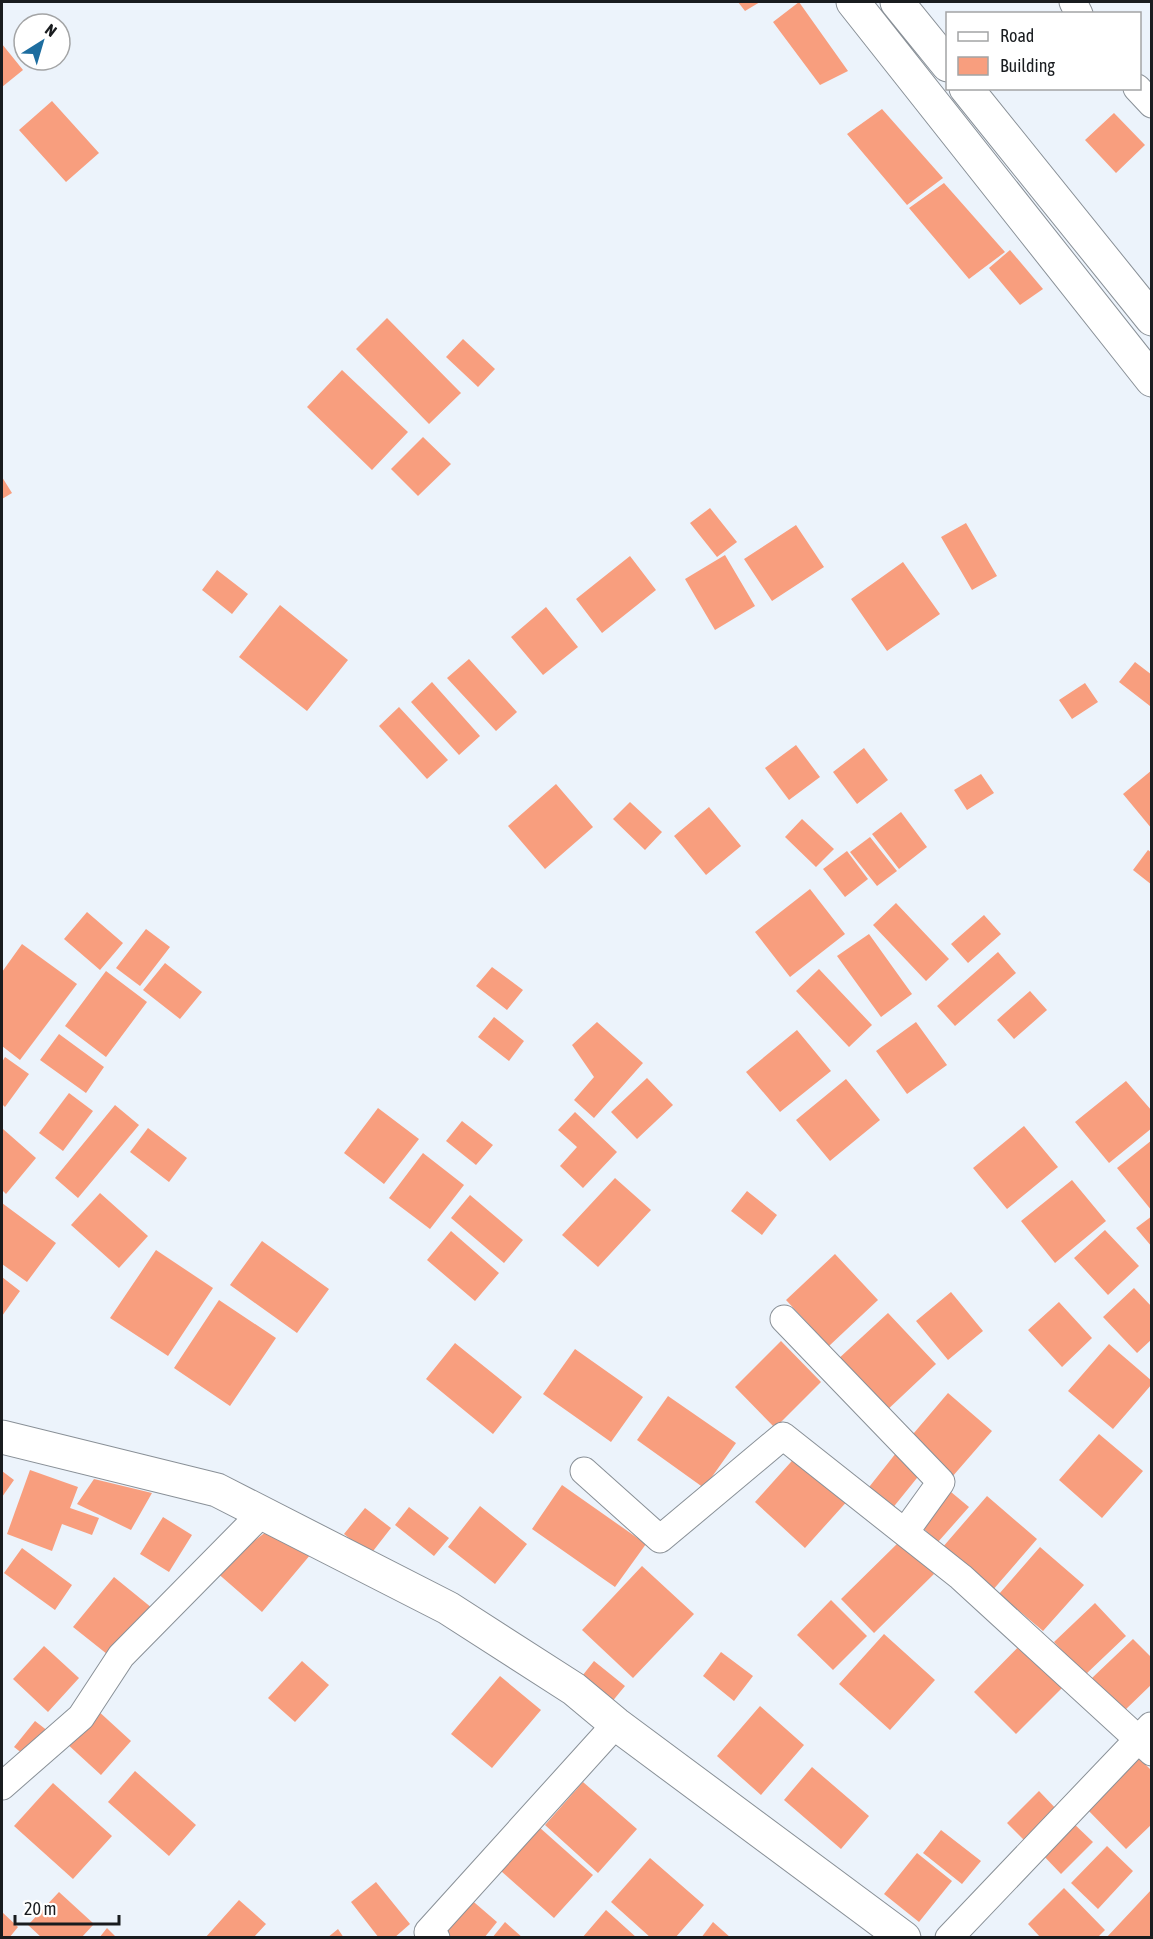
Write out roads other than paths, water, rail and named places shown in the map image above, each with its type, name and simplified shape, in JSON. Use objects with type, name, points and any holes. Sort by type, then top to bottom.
[{"type":"street","points":[[853,2],[1152,380]]},
{"type":"street","points":[[897,2],[946,63]]},
{"type":"street","points":[[968,90],[1152,319]]},
{"type":"street","points":[[1139,90],[1152,104]]},
{"type":"street","points":[[784,1319],[941,1482],[905,1532]]},
{"type":"street","points":[[584,1471],[660,1539],[783,1436],[961,1577],[1147,1739],[949,1938]]},
{"type":"street","points":[[2,1437],[217,1490],[448,1608],[574,1689],[616,1724],[904,1938]]},
{"type":"street","points":[[2,1786],[81,1717],[121,1656],[262,1513]]},
{"type":"street","points":[[436,1938],[429,1932],[616,1724]]}]
